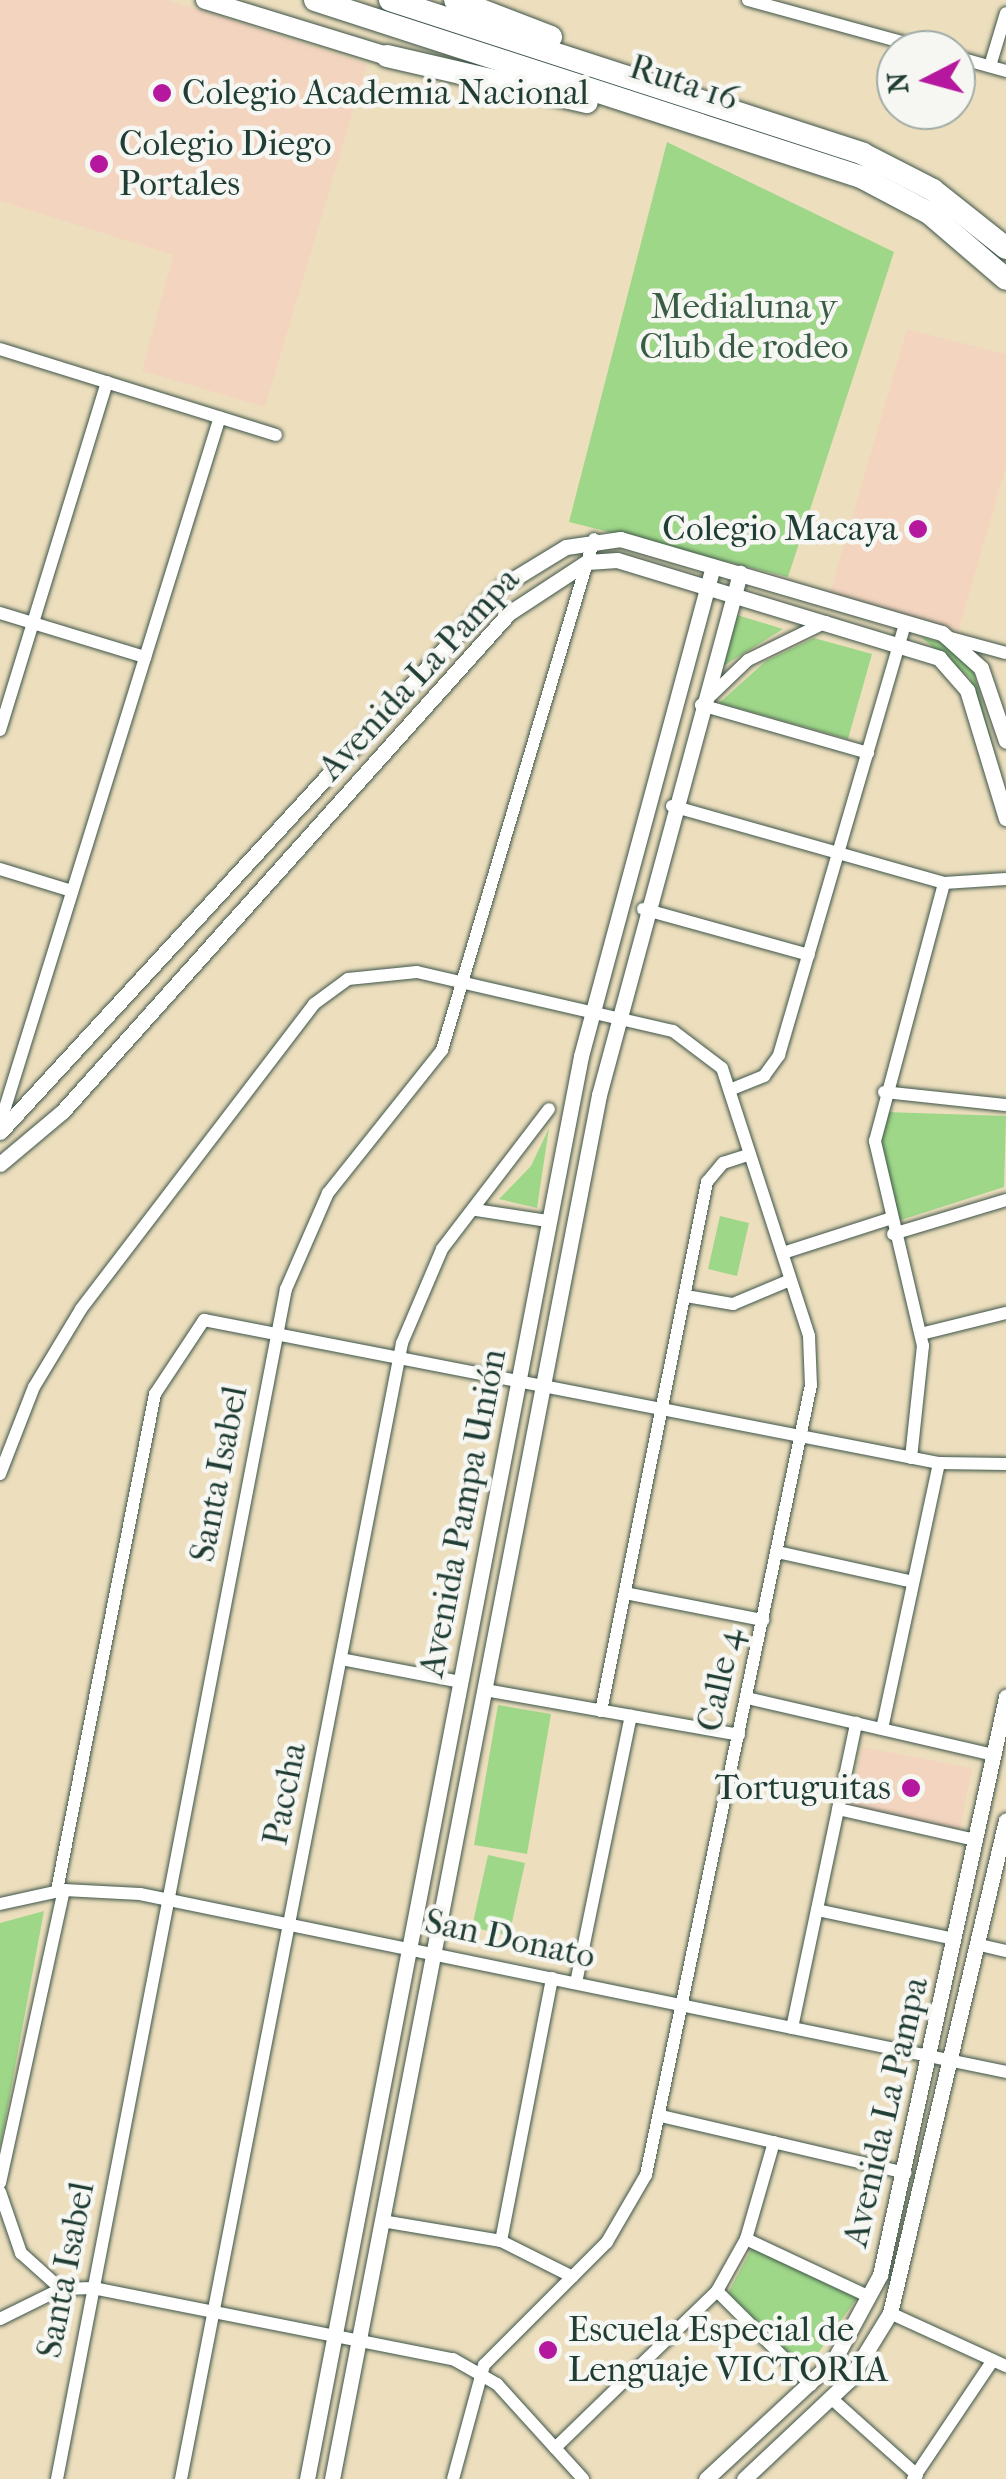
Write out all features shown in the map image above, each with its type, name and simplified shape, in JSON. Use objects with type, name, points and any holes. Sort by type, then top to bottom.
[{"type":"highway","name":"Ruta 16","points":[[315,0],[888,190],[1006,279]]},
{"type":"highway","name":"Ruta 16","points":[[390,0],[807,134],[912,178],[1006,248]]},
{"type":"highway","points":[[455,0],[807,134]]},
{"type":"highway","points":[[386,56],[684,120]]},
{"type":"main road","points":[[205,0],[386,56]]},
{"type":"street","points":[[748,0],[876,35]]},
{"type":"street","points":[[990,66],[1006,13]]},
{"type":"street","points":[[976,62],[1006,71]]},
{"type":"street","points":[[0,349],[276,434]]},
{"type":"street","points":[[0,730],[107,382]]},
{"type":"street","points":[[0,1124],[220,417]]},
{"type":"street","points":[[594,538],[740,573],[1006,653]]},
{"type":"street","name":"Santa Isabel","points":[[56,2479],[275,1341],[315,1216],[430,1074],[464,982],[594,538]]},
{"type":"street","name":"Avenida La Pampa","points":[[0,1132],[51,1086],[502,586],[538,559],[594,538]]},
{"type":"street","points":[[587,562],[617,560],[939,658],[962,680],[1006,818]]},
{"type":"street","name":"Avenida La Pampa","points":[[0,1164],[62,1112],[510,612],[587,562]]},
{"type":"street","name":"Avenida Pampa Unión","points":[[307,2479],[548,1221],[592,1012],[713,566]]},
{"type":"street","name":"Avenida Pampa Unión","points":[[332,2479],[616,1018],[643,909],[740,573]]},
{"type":"street","points":[[0,613],[145,657]]},
{"type":"street","points":[[826,622],[748,660],[702,705],[868,754]]},
{"type":"street","points":[[732,1088],[775,1064],[906,622]]},
{"type":"street","points":[[950,638],[980,668],[1006,741]]},
{"type":"street","points":[[672,806],[944,883],[1006,880]]},
{"type":"street","points":[[0,869],[72,891]]},
{"type":"street","points":[[911,1458],[921,1334],[876,1158],[884,1092],[944,883]]},
{"type":"street","points":[[643,909],[809,955]]},
{"type":"street","name":"Calle 4","points":[[0,1474],[66,1330],[314,1004],[374,971],[464,982],[698,1042],[732,1088],[812,1360],[800,1437],[661,2116],[629,2212],[573,2277],[480,2372]]},
{"type":"street","points":[[884,1092],[1006,1105]]},
{"type":"street","name":"Paccha","points":[[181,2479],[398,1364],[426,1276],[549,1109]]},
{"type":"street","points":[[602,1711],[708,1182],[723,1163],[750,1154]]},
{"type":"street","points":[[894,1234],[1006,1200]]},
{"type":"street","points":[[476,1210],[548,1221]]},
{"type":"street","points":[[783,1252],[889,1219]]},
{"type":"street","points":[[686,1296],[733,1304],[790,1280]]},
{"type":"street","points":[[921,1334],[1006,1312]]},
{"type":"street","points":[[0,2183],[155,1394],[204,1320],[275,1341],[911,1458],[939,1463],[1006,1464]]},
{"type":"street","points":[[882,1729],[939,1463]]},
{"type":"street","points":[[777,1552],[913,1582]]},
{"type":"street","points":[[625,1593],[763,1620]]},
{"type":"street","points":[[341,1658],[461,1682]]},
{"type":"street","points":[[486,1690],[739,1735]]},
{"type":"street","name":"Avenida La Pampa","points":[[706,2479],[810,2385],[870,2297],[905,2172],[1006,1696]]},
{"type":"street","points":[[746,1698],[994,1755]]},
{"type":"street","points":[[576,1983],[631,1716]]},
{"type":"street","points":[[792,2028],[856,1723]]},
{"type":"street","points":[[838,1809],[976,1840]]},
{"type":"street","name":"Avenida La Pampa","points":[[744,2479],[832,2398],[890,2313],[956,2062],[1006,1820]]},
{"type":"street","name":"San Donato","points":[[0,1904],[60,1890],[168,1899],[1006,2072]]},
{"type":"street","points":[[817,1910],[955,1939]]},
{"type":"street","points":[[980,1946],[1006,1951]]},
{"type":"street","points":[[501,2241],[552,1978]]},
{"type":"street","points":[[661,2116],[905,2172]]},
{"type":"street","points":[[556,2448],[717,2292],[746,2239],[774,2142]]},
{"type":"street","points":[[0,2192],[21,2253],[62,2289]]},
{"type":"street","points":[[382,2221],[501,2241],[573,2277]]},
{"type":"street","points":[[746,2239],[870,2297]]},
{"type":"street","points":[[0,2319],[62,2289],[93,2288],[360,2340],[480,2372],[583,2479]]},
{"type":"street","points":[[717,2292],[810,2385]]},
{"type":"street","points":[[832,2398],[915,2477],[999,2362],[890,2313]]},
{"type":"street","points":[[453,2479],[480,2372]]},
{"type":"shaded area","points":[[0,0],[168,0],[367,64],[265,407],[142,371],[173,255],[0,201]]},
{"type":"shaded area","name":"Colegio Macaya","points":[[907,329],[1006,354],[1006,466],[958,632],[830,593]]},
{"type":"shaded area","name":"Tortuguitas","points":[[862,1747],[972,1768],[960,1829],[850,1807]]},
{"type":"green space","name":"Medialuna y Club de rodeo","points":[[667,142],[894,252],[788,577],[569,522]]},
{"type":"green space","points":[[737,615],[783,629],[720,668]]},
{"type":"green space","points":[[921,637],[947,644],[973,669],[1006,797],[970,678]]},
{"type":"green space","points":[[814,638],[872,654],[848,739],[719,703],[766,661]]},
{"type":"green space","points":[[886,1112],[1006,1116],[1004,1187],[898,1221],[878,1136]]},
{"type":"green space","points":[[549,1128],[537,1208],[499,1199],[531,1166]]},
{"type":"green space","points":[[720,1216],[749,1223],[737,1276],[708,1269]]},
{"type":"green space","points":[[498,1705],[551,1714],[527,1854],[474,1845]]},
{"type":"green space","points":[[488,1855],[525,1863],[509,1936],[472,1927]]},
{"type":"green space","points":[[44,1911],[0,2148],[0,1923]]},
{"type":"green space","points":[[752,2248],[857,2298],[806,2370],[728,2293]]},
{"type":"place","name":"Colegio Academia Nacional","points":[[162,93]]},
{"type":"place","name":"Colegio Diego Portales","points":[[99,164]]},
{"type":"place","name":"Colegio Macaya","points":[[918,529]]},
{"type":"place","name":"Tortuguitas","points":[[911,1788]]},
{"type":"place","name":"Escuela Especial de Lenguaje VICTORIA","points":[[548,2350]]}]
